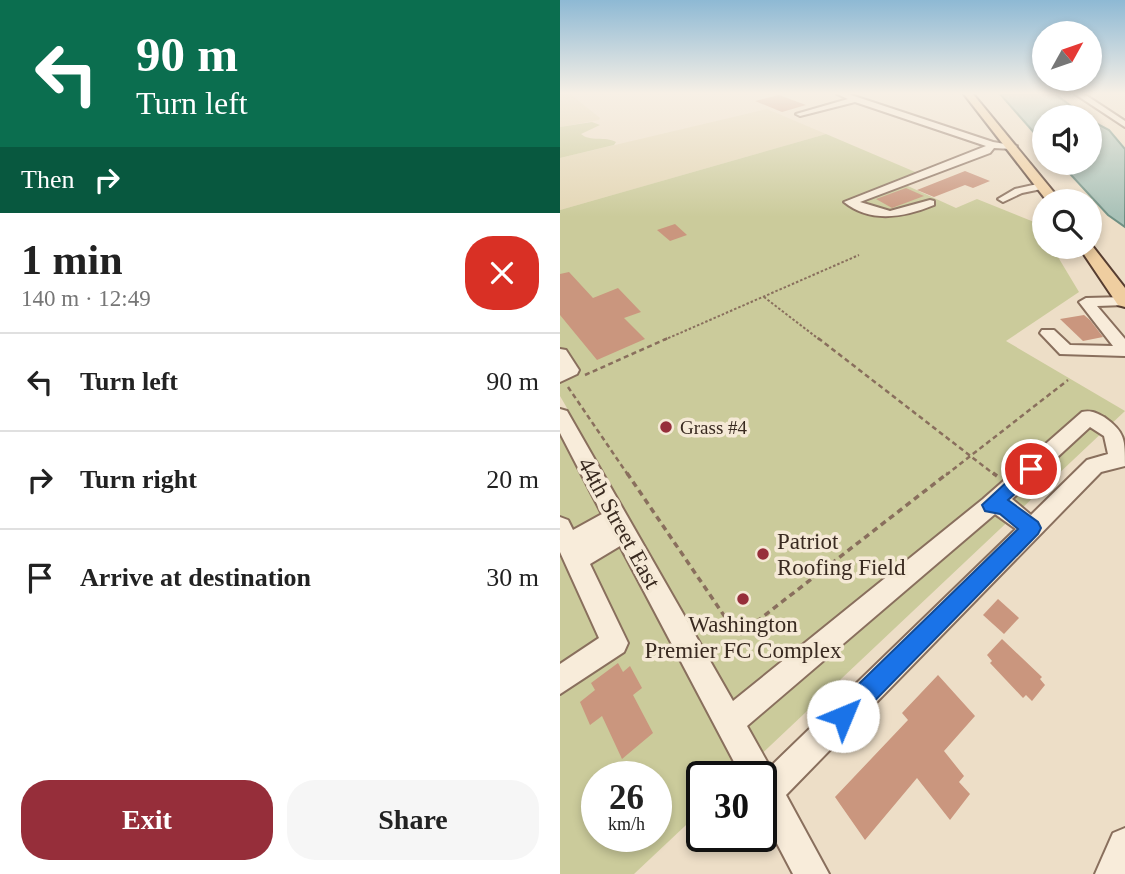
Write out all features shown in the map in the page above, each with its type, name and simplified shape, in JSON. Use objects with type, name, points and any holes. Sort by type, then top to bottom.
[{"type":"main road","points":[[1003,135],[1044,189]]},
{"type":"main road","points":[[1095,259],[1125,301]]},
{"type":"street","points":[[962,135],[992,145],[1012,146]]},
{"type":"street","points":[[930,203],[901,215],[883,215],[850,202],[889,191],[988,151],[992,145]]},
{"type":"street","points":[[1003,199],[1019,191],[1042,186]]},
{"type":"street","points":[[1125,301],[1086,302],[1120,350],[1125,369]]},
{"type":"street","points":[[1048,333],[1066,350],[1120,350]]},
{"type":"street","points":[[560,355],[571,370],[562,378]]},
{"type":"street","name":"44th Street East","points":[[560,416],[750,761]]},
{"type":"street","points":[[729,723],[991,505],[1089,417],[1113,432],[1122,459],[1094,466],[777,769]]},
{"type":"street","points":[[991,505],[1004,506],[1031,528]]},
{"type":"street","points":[[560,680],[615,643],[568,544],[620,525]]},
{"type":"street","name":"44th Street East","points":[[777,810],[812,874]]},
{"type":"street","points":[[1112,874],[1125,845]]},
{"type":"path","points":[[859,255],[562,378],[738,636],[1068,380]]},
{"type":"path","points":[[763,297],[1011,487]]},
{"type":"shaded area","points":[[658,135],[823,135],[560,210],[560,158]]},
{"type":"shaded area","points":[[1102,135],[1113,135],[1125,149],[1125,227],[1102,208],[1102,189],[1084,189],[1071,175],[1102,175]]},
{"type":"green space","points":[[560,135],[583,135],[616,142],[614,145],[560,158]]},
{"type":"green space","name":"Washington Premier FC Complex","points":[[828,135],[920,174],[899,182],[956,208],[977,199],[1032,221],[1032,259],[1059,259],[1079,292],[1006,341],[1125,411],[754,761],[686,761],[686,825],[672,838],[672,761],[581,761],[581,852],[657,852],[634,874],[560,874],[560,420],[571,415],[560,396],[560,210]]},
{"type":"building","points":[[965,171],[990,181],[973,188],[965,185],[934,197],[917,190]]},
{"type":"building","points":[[906,188],[924,196],[892,208],[876,199]]},
{"type":"building","points":[[675,224],[687,235],[670,241],[657,230]]},
{"type":"building","points":[[569,272],[593,298],[618,288],[641,312],[624,318],[645,339],[597,360],[560,315],[560,274]]},
{"type":"building","points":[[1084,315],[1103,337],[1083,341],[1060,319]]},
{"type":"building","points":[[998,599],[1019,618],[1004,634],[983,615]]},
{"type":"building","points":[[1002,639],[1042,677],[1040,679],[1045,685],[1032,701],[1026,695],[1023,698],[990,663],[992,661],[987,655]]},
{"type":"building","points":[[618,663],[623,672],[630,666],[642,688],[633,695],[653,733],[622,759],[602,716],[590,725],[580,702],[595,690],[591,683]]},
{"type":"building","points":[[938,675],[975,716],[944,751],[964,776],[959,782],[970,794],[950,820],[917,778],[865,840],[835,797],[908,720],[902,713]]},
{"type":"place","name":"Grass #4","points":[[666,427]]},
{"type":"place","name":"Patriot Roofing Field","points":[[763,554]]},
{"type":"place","name":"Washington Premier FC Complex","points":[[743,599]]},
{"type":"route","points":[[843,716],[1031,528],[1004,506],[991,505],[1031,469]]}]
